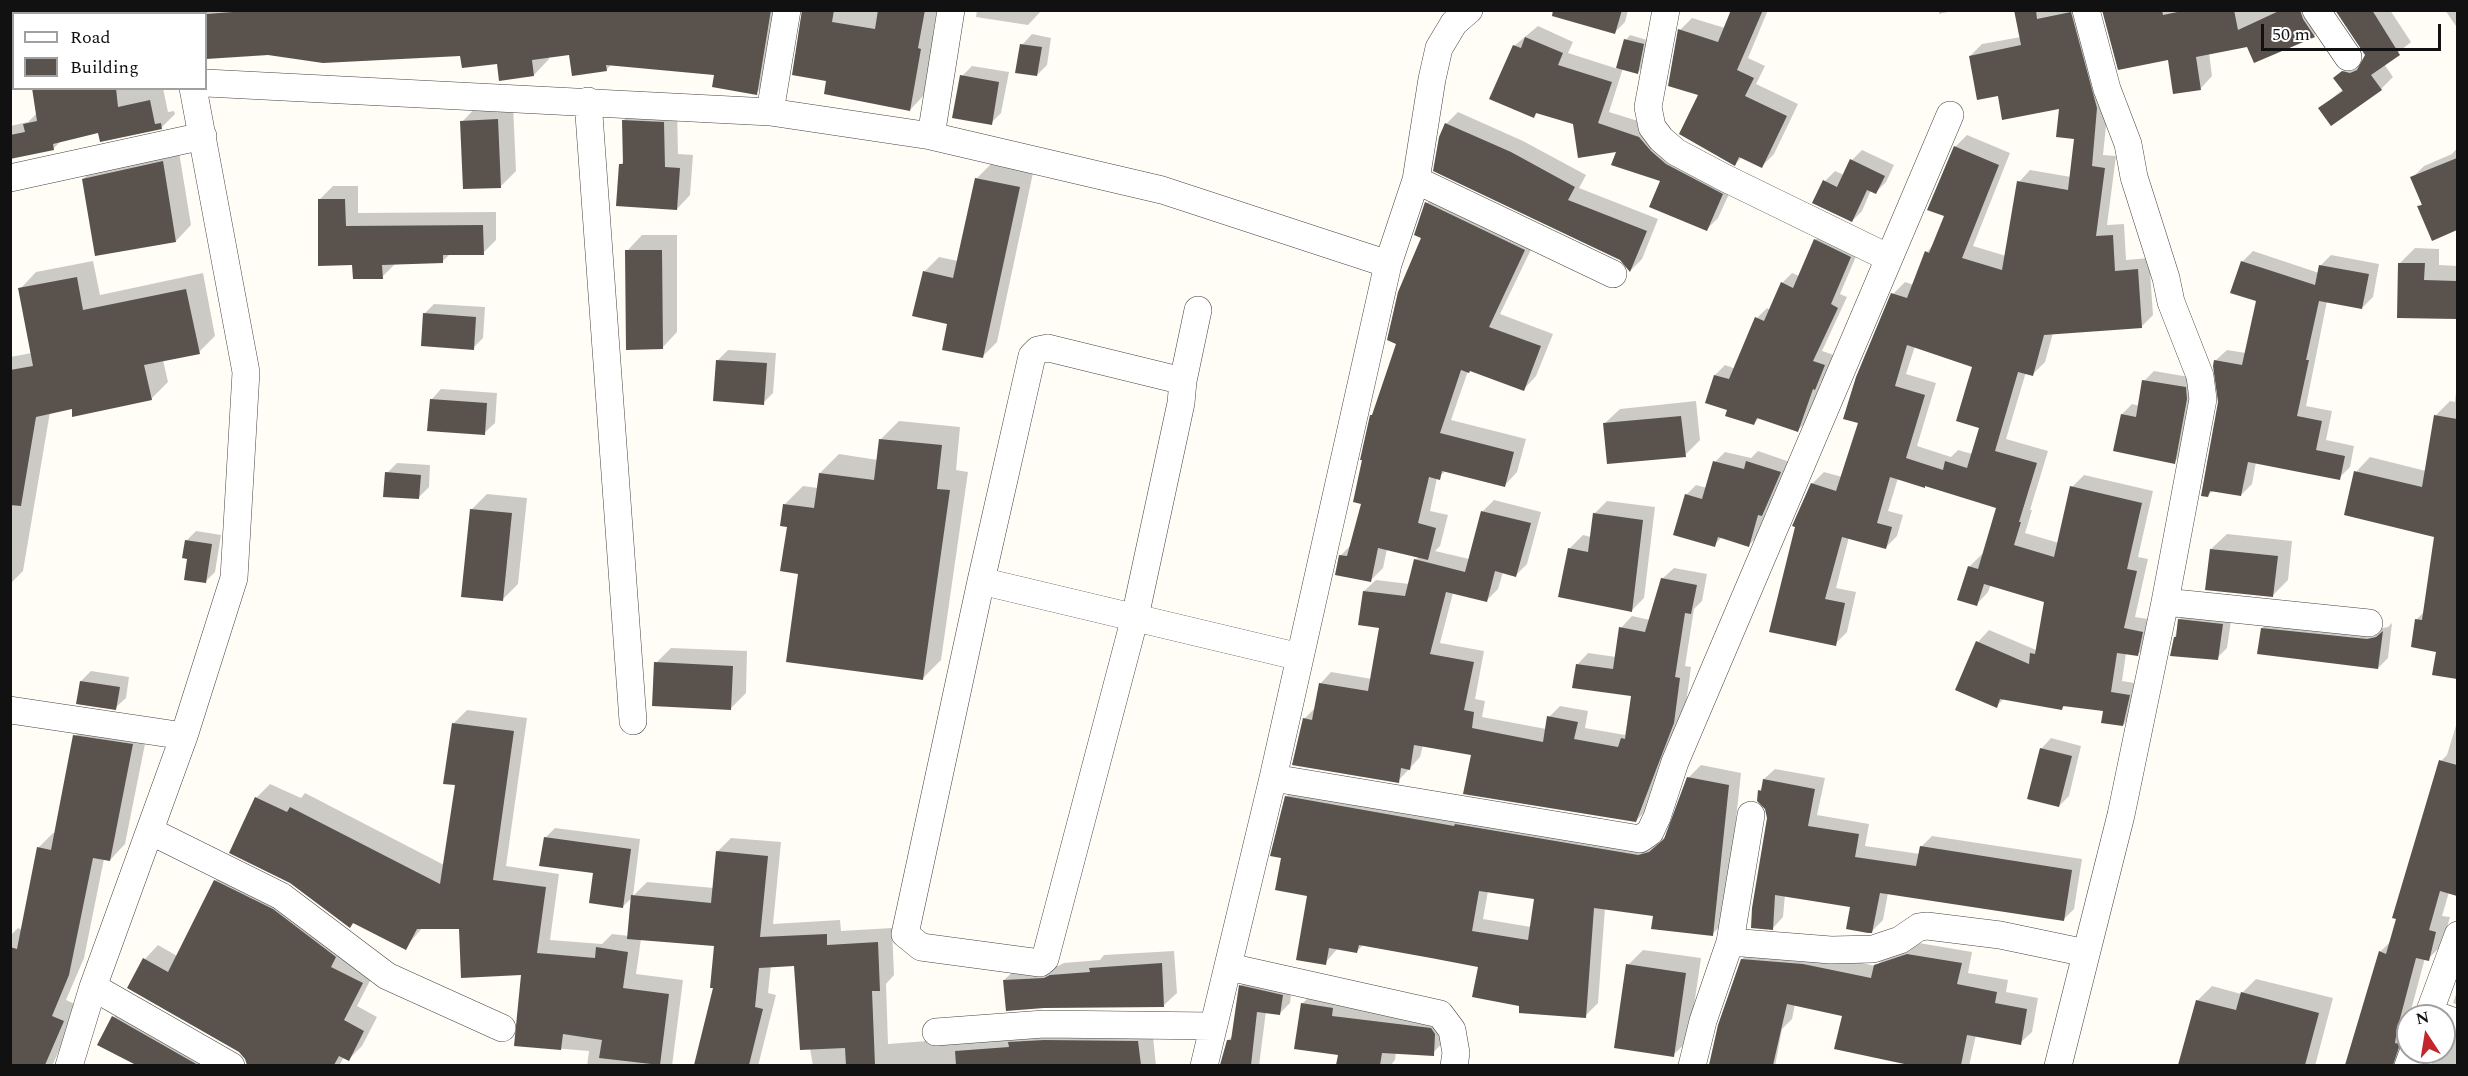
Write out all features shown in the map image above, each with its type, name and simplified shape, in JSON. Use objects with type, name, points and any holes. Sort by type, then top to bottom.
[{"type":"street","points":[[770,112],[787,10]]},
{"type":"street","points":[[931,136],[951,10]]},
{"type":"street","points":[[1204,1065],[1273,778],[1388,264],[1416,180],[1431,79],[1439,48],[1454,23],[1469,10]]},
{"type":"street","points":[[1666,10],[1648,107],[1652,127],[1661,139],[1676,152],[1725,178],[1889,258]]},
{"type":"street","points":[[2058,1065],[2121,815],[2165,603],[2203,399],[2200,376],[2171,302],[2166,278],[2134,177],[2128,144],[2108,89],[2086,10]]},
{"type":"street","points":[[2316,10],[2348,57]]},
{"type":"street","points":[[207,83],[770,112],[931,136],[1162,190],[1388,264]]},
{"type":"street","points":[[69,1065],[93,987],[184,736],[234,578],[246,372],[193,90]]},
{"type":"street","points":[[588,101],[633,721]]},
{"type":"street","points":[[1273,778],[1609,834],[1640,838],[1650,832],[1675,762],[1950,115]]},
{"type":"street","points":[[10,178],[202,136]]},
{"type":"street","points":[[1416,180],[1613,274]]},
{"type":"street","points":[[1183,381],[1048,348],[1038,350],[1032,356],[905,934],[921,947],[1040,963],[1045,959],[1135,617],[1181,403],[1183,381],[1198,310]]},
{"type":"street","points":[[981,581],[1300,657]]},
{"type":"street","points":[[2165,603],[2369,623]]},
{"type":"street","points":[[10,711],[184,736]]},
{"type":"street","points":[[1692,1065],[1703,1021],[1730,942],[1751,815]]},
{"type":"street","points":[[150,831],[281,896],[387,976],[502,1028]]},
{"type":"street","points":[[1730,942],[1832,951],[1873,949],[1900,940],[1919,927],[1927,926],[2000,935],[2086,953]]},
{"type":"street","points":[[2438,1004],[2457,935]]},
{"type":"street","points":[[1229,967],[1440,1014],[1452,1030],[1456,1053],[1454,1065]]},
{"type":"street","points":[[93,987],[231,1065]]},
{"type":"street","points":[[936,1032],[1044,1024],[1212,1026]]},
{"type":"building","points":[[259,10],[771,10],[757,95],[712,87],[714,75],[606,65],[607,71],[572,76],[569,55],[532,60],[534,76],[499,81],[497,64],[462,68],[460,56],[323,63],[268,55],[207,59],[207,14]]},
{"type":"building","points":[[802,10],[834,10],[832,22],[875,29],[878,10],[925,10],[910,111],[824,94],[826,81],[792,75]]},
{"type":"building","points":[[1553,10],[1622,10],[1615,34],[1552,16]]},
{"type":"building","points":[[1731,10],[1763,10],[1737,70],[1754,78],[1745,96],[1787,116],[1762,168],[1739,157],[1735,166],[1679,134],[1698,95],[1668,86],[1678,29],[1718,42]]},
{"type":"building","points":[[2014,10],[2036,10],[2037,19],[2071,12],[2097,108],[2092,166],[2105,168],[2096,236],[2113,235],[2115,271],[2138,269],[2142,328],[2044,335],[2033,376],[2018,372],[1995,451],[2037,463],[2014,545],[2054,557],[2070,486],[2142,503],[2127,569],[2137,571],[2124,628],[2143,632],[2138,656],[2117,653],[2111,692],[2130,695],[2123,726],[2101,723],[2103,711],[2063,706],[2062,710],[2000,699],[1997,708],[1955,690],[1976,641],[2029,664],[2030,653],[2035,654],[2044,602],[1984,584],[1977,606],[1957,600],[1968,566],[1978,569],[1996,508],[1925,486],[1925,488],[1890,477],[1877,523],[1892,527],[1886,549],[1842,537],[1825,599],[1845,603],[1836,646],[1769,632],[1795,527],[1792,526],[1811,483],[1836,491],[1858,423],[1843,419],[1856,377],[1891,293],[1907,298],[1925,251],[1929,253],[1944,216],[1927,210],[1954,146],[1999,165],[1962,258],[2002,270],[2017,181],[2068,190],[2074,139],[2056,137],[2059,109],[2002,120],[1998,96],[1977,100],[1969,56],[2021,45]],"holes":[[[1907,345],[1972,367],[1956,421],[1979,428],[1967,468],[1945,461],[1943,470],[1906,458],[1925,395],[1895,386]]]},
{"type":"building","points":[[2102,10],[2162,10],[2163,15],[2187,10],[2234,10],[2238,30],[2281,10],[2300,10],[2315,37],[2254,63],[2247,47],[2196,57],[2201,90],[2173,94],[2168,60],[2118,70]]},
{"type":"building","points":[[2335,10],[2372,10],[2400,55],[2371,75],[2382,90],[2331,126],[2318,108],[2343,91],[2333,78],[2342,71],[2350,73],[2357,70],[2365,55]]},
{"type":"building","points":[[1525,37],[1563,53],[1558,65],[1612,82],[1598,123],[1639,137],[1666,164],[1723,194],[1707,231],[1649,207],[1660,181],[1611,165],[1616,152],[1578,158],[1573,124],[1536,113],[1534,118],[1489,99],[1513,45],[1521,48]]},
{"type":"building","points":[[1624,39],[1644,44],[1638,74],[1616,68]]},
{"type":"building","points":[[1020,44],[1042,47],[1037,76],[1015,73]]},
{"type":"building","points":[[960,75],[999,82],[992,125],[952,118]]},
{"type":"building","points":[[32,90],[116,90],[118,107],[150,100],[155,124],[161,123],[162,129],[100,142],[98,133],[53,144],[54,150],[10,159],[10,135],[25,132],[23,124],[37,121]]},
{"type":"building","points":[[498,119],[501,188],[463,189],[460,121]]},
{"type":"building","points":[[622,120],[664,122],[665,167],[680,168],[677,210],[616,206],[619,164],[623,164]]},
{"type":"building","points":[[1445,123],[1511,152],[1575,187],[1568,200],[1647,231],[1630,272],[1620,260],[1433,171],[1439,137]]},
{"type":"building","points":[[2457,158],[2457,230],[2432,241],[2417,206],[2422,205],[2410,177]]},
{"type":"building","points":[[1850,159],[1885,176],[1876,194],[1867,190],[1852,222],[1812,203],[1823,180],[1837,187]]},
{"type":"building","points":[[163,161],[176,242],[95,256],[82,179]]},
{"type":"building","points":[[975,178],[1020,187],[983,358],[942,350],[947,324],[912,316],[923,271],[953,278]]},
{"type":"building","points":[[318,199],[345,199],[346,226],[483,225],[484,255],[443,255],[443,263],[382,265],[383,279],[353,279],[352,265],[318,266]]},
{"type":"building","points":[[1425,202],[1525,250],[1489,327],[1541,346],[1524,391],[1470,371],[1469,373],[1461,370],[1440,433],[1514,452],[1505,487],[1442,471],[1440,480],[1429,477],[1418,523],[1436,528],[1428,560],[1378,548],[1371,582],[1335,575],[1339,555],[1347,556],[1361,504],[1353,502],[1362,460],[1360,460],[1370,415],[1372,415],[1396,344],[1387,340],[1398,292],[1421,238],[1414,235]]},
{"type":"building","points":[[1814,239],[1851,257],[1831,304],[1838,308],[1813,361],[1825,365],[1815,390],[1813,389],[1798,432],[1757,418],[1754,425],[1725,416],[1727,410],[1705,403],[1714,375],[1729,379],[1755,317],[1764,321],[1781,282],[1793,288]]},
{"type":"building","points":[[625,250],[662,250],[663,349],[626,350]]},
{"type":"building","points":[[2241,261],[2315,285],[2319,265],[2369,274],[2362,309],[2319,301],[2297,416],[2322,421],[2316,450],[2345,456],[2340,480],[2248,462],[2241,496],[2210,491],[2208,497],[2201,496],[2218,402],[2214,360],[2242,365],[2256,301],[2230,293]]},
{"type":"building","points":[[2398,263],[2425,263],[2424,280],[2457,281],[2457,319],[2397,318]]},
{"type":"building","points":[[77,277],[83,310],[186,289],[200,354],[144,365],[152,400],[72,417],[72,409],[36,417],[21,506],[10,505],[10,370],[33,366],[18,288]]},
{"type":"building","points":[[423,313],[476,317],[474,350],[421,346]]},
{"type":"building","points":[[716,360],[767,363],[764,405],[713,401]]},
{"type":"building","points":[[2142,380],[2186,387],[2187,399],[2175,464],[2113,451],[2121,414],[2136,417]]},
{"type":"building","points":[[430,399],[487,403],[485,435],[427,431]]},
{"type":"building","points":[[2434,415],[2457,419],[2457,679],[2432,675],[2436,652],[2411,647],[2415,619],[2422,620],[2434,537],[2344,515],[2354,471],[2422,487]]},
{"type":"building","points":[[1681,416],[1686,457],[1607,464],[1603,423]]},
{"type":"building","points":[[879,439],[942,445],[937,489],[950,490],[923,680],[786,662],[798,574],[780,571],[787,527],[780,526],[783,504],[814,508],[819,473],[874,480]]},
{"type":"building","points":[[1713,461],[1744,469],[1746,461],[1781,472],[1762,516],[1758,515],[1749,547],[1718,537],[1715,547],[1673,535],[1685,494],[1702,499]]},
{"type":"building","points":[[385,472],[421,475],[419,499],[383,497]]},
{"type":"building","points":[[470,509],[512,513],[503,601],[461,597]]},
{"type":"building","points":[[1481,511],[1531,523],[1516,577],[1495,571],[1487,602],[1446,592],[1430,654],[1474,662],[1464,710],[1474,712],[1472,728],[1543,742],[1547,716],[1578,722],[1574,739],[1618,747],[1621,738],[1625,739],[1631,696],[1572,688],[1576,664],[1613,669],[1619,627],[1645,632],[1661,578],[1697,585],[1691,614],[1685,613],[1675,677],[1680,678],[1674,723],[1636,822],[1463,794],[1471,755],[1414,745],[1410,770],[1401,768],[1399,783],[1292,765],[1303,718],[1312,720],[1319,683],[1368,691],[1379,628],[1358,625],[1363,591],[1405,596],[1414,559],[1465,572]]},
{"type":"building","points":[[1593,513],[1643,520],[1632,612],[1558,597],[1568,548],[1588,552]]},
{"type":"building","points":[[185,540],[212,544],[206,583],[184,580],[187,559],[182,558]]},
{"type":"building","points":[[2210,549],[2278,556],[2273,597],[2205,590]]},
{"type":"building","points":[[2178,619],[2223,624],[2218,660],[2170,656],[2174,637],[2176,637]]},
{"type":"building","points":[[2261,628],[2367,639],[2376,637],[2383,631],[2378,669],[2257,654]]},
{"type":"building","points":[[654,662],[733,666],[731,710],[652,706]]},
{"type":"building","points":[[80,681],[120,687],[116,710],[76,704]]},
{"type":"building","points":[[452,723],[514,731],[493,880],[546,887],[537,953],[595,958],[596,947],[628,952],[623,988],[669,994],[660,1065],[599,1058],[602,1040],[563,1034],[561,1050],[514,1046],[521,975],[461,978],[459,929],[417,929],[406,950],[353,923],[350,928],[290,883],[229,853],[255,797],[287,812],[290,807],[440,884],[455,785],[443,784]]},
{"type":"building","points":[[73,735],[133,744],[110,861],[93,858],[69,975],[52,1016],[64,1021],[45,1065],[10,1065],[10,947],[17,949],[37,847],[51,850]]},
{"type":"building","points":[[2040,748],[2072,756],[2059,807],[2027,799]]},
{"type":"building","points":[[2439,760],[2457,765],[2457,896],[2440,891],[2429,930],[2436,932],[2429,961],[2416,958],[2404,1004],[2396,1004],[2396,1056],[2393,1065],[2345,1065],[2379,951],[2386,954],[2396,919],[2392,918]]},
{"type":"building","points":[[1687,777],[1729,785],[1713,936],[1651,929],[1653,916],[1594,908],[1586,1018],[1519,1013],[1519,1006],[1472,997],[1478,967],[1359,945],[1357,953],[1329,948],[1326,965],[1296,960],[1307,896],[1275,890],[1281,858],[1270,856],[1285,796],[1638,855],[1649,852],[1664,839]],"holes":[[[1479,891],[1534,899],[1528,940],[1472,931]]]},
{"type":"building","points":[[1763,779],[1815,789],[1808,826],[1859,834],[1855,857],[1916,866],[1920,846],[2072,870],[2064,921],[1880,893],[1872,933],[1868,933],[1846,929],[1850,907],[1775,895],[1773,930],[1751,928],[1752,908],[1767,818],[1765,809],[1757,801],[1758,790],[1761,791]]},
{"type":"building","points":[[544,837],[631,849],[623,908],[589,903],[593,873],[539,866]]},
{"type":"building","points":[[716,851],[768,856],[760,937],[827,934],[827,945],[878,942],[880,991],[872,991],[875,1065],[846,1065],[845,1048],[800,1050],[794,966],[759,968],[755,1007],[763,1009],[749,1065],[694,1065],[713,988],[710,988],[714,946],[627,939],[631,895],[711,903]]},
{"type":"building","points":[[214,880],[273,909],[336,957],[331,967],[363,983],[344,1020],[364,1031],[349,1061],[339,1056],[334,1065],[247,1065],[239,1052],[127,988],[143,958],[168,972]]},
{"type":"building","points":[[1907,954],[1962,963],[1957,984],[1997,992],[1995,1003],[2027,1009],[2021,1045],[1967,1035],[1961,1065],[1909,1065],[1834,1049],[1842,1016],[1787,1004],[1773,1065],[1709,1065],[1718,1025],[1741,959],[1803,964],[1871,978],[1874,965]]},
{"type":"building","points":[[1162,963],[1164,1007],[1044,1008],[1006,1011],[1003,980],[1090,972],[1089,968]]},
{"type":"building","points":[[1626,964],[1686,973],[1674,1057],[1614,1048]]},
{"type":"building","points":[[1239,985],[1283,995],[1280,1015],[1257,1012],[1251,1065],[1220,1065],[1227,1040],[1231,1040]]},
{"type":"building","points":[[2241,992],[2319,1013],[2305,1065],[2178,1065],[2196,1000],[2236,1010]]},
{"type":"building","points":[[1301,1003],[1333,1008],[1332,1016],[1431,1028],[1435,1034],[1434,1056],[1382,1053],[1380,1065],[1336,1065],[1338,1055],[1294,1049]]},
{"type":"building","points":[[112,1016],[198,1065],[136,1065],[97,1045]]},
{"type":"building","points":[[1138,1041],[1141,1065],[956,1065],[955,1051],[1009,1047],[1008,1042]]}]
